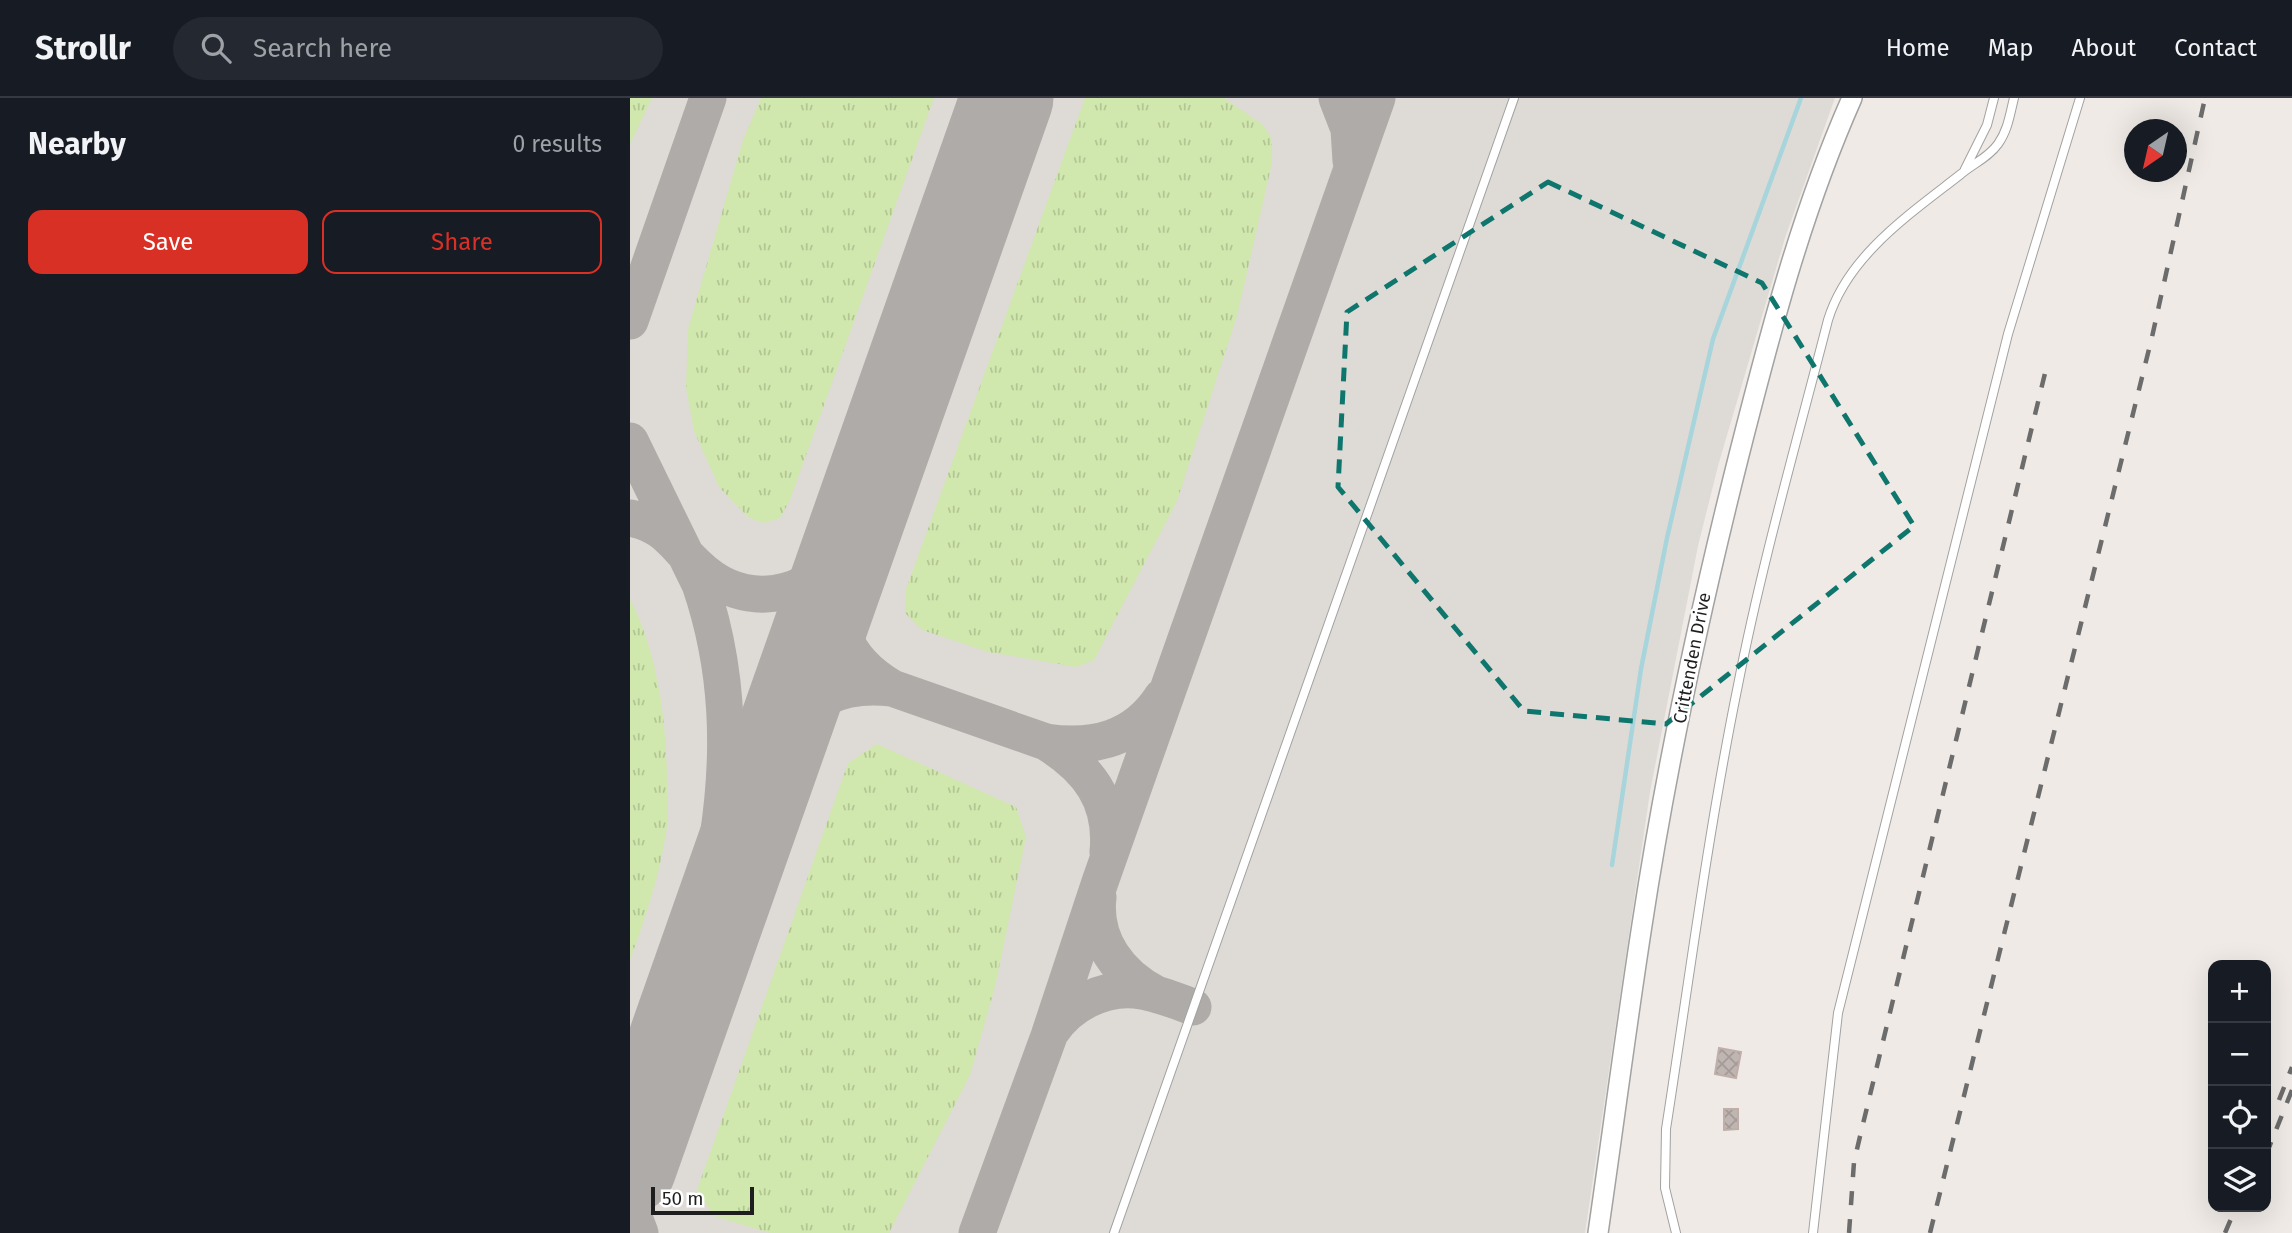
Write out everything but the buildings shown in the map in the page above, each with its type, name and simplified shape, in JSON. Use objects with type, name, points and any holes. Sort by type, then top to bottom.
[{"type":"street","name":"Crittenden Drive","points":[[1598,1233],[1642,925],[1702,606],[1787,273],[1831,145],[1852,98]]},
{"type":"lane","points":[[1114,1233],[1514,98]]},
{"type":"lane","points":[[1964,171],[1987,125],[1994,98]]},
{"type":"lane","points":[[1676,1233],[1665,1188],[1666,1129],[1724,760],[1757,600],[1832,306],[1858,264],[1882,239],[1964,171],[1980,162],[2000,142],[2014,98]]},
{"type":"lane","points":[[1812,1233],[1838,1013],[2008,334],[2079,102],[2069,98]]},
{"type":"highlighted area","points":[[1548,182],[1762,283],[1914,526],[1666,724],[1524,711],[1338,487],[1347,312]]},
{"type":"shaded area","points":[[630,98],[1835,98],[1785,238],[1718,466],[1698,546],[1650,792],[1585,1233],[630,1233]]},
{"type":"green space","points":[[630,98],[652,98],[630,144]]},
{"type":"green space","points":[[761,98],[934,98],[790,500],[780,518],[763,523],[748,517],[719,487],[694,431],[686,388],[688,329],[743,140]]},
{"type":"green space","points":[[1085,98],[1224,98],[1263,125],[1272,139],[1272,163],[1237,316],[1177,501],[1094,660],[1076,667],[988,652],[922,630],[905,613],[906,589]]},
{"type":"green space","points":[[630,599],[648,644],[659,691],[665,739],[668,820],[657,877],[630,960]]},
{"type":"green space","points":[[877,744],[1016,807],[1026,837],[995,987],[970,1075],[889,1233],[770,1233],[714,1216],[697,1190],[848,763]]},
{"type":"waterway","points":[[1612,865],[1641,669],[1667,538],[1713,339],[1801,98]]},
{"type":"taxiway","points":[[630,321],[708,98]]},
{"type":"taxiway","points":[[1337,98],[1349,129],[1351,161]]},
{"type":"taxiway","points":[[977,1233],[1049,1036],[1100,882],[1377,98]]},
{"type":"taxiway","points":[[630,518],[661,531],[698,567],[716,581],[735,590],[755,594],[795,588],[830,566],[844,549],[889,422]]},
{"type":"taxiway","points":[[630,441],[700,584],[719,657],[725,729],[723,801],[712,872],[675,1014],[630,1154]]},
{"type":"taxiway","points":[[844,561],[839,600],[843,634],[860,663],[892,688]]},
{"type":"taxiway","points":[[779,745],[801,716],[826,697],[856,688],[873,687],[892,688],[1046,742]]},
{"type":"taxiway","points":[[1108,852],[1106,817],[1095,787],[1074,763],[1046,742],[1080,744],[1111,738],[1139,723],[1162,697]]},
{"type":"taxiway","points":[[1098,897],[1100,928],[1111,954],[1131,977],[1156,994]]},
{"type":"taxiway","points":[[1051,1032],[1058,1022],[1077,1006],[1111,992],[1142,991],[1193,1007]]},
{"type":"taxiway","points":[[630,1191],[634,1166],[646,1132]]},
{"type":"taxiway","points":[[630,1198],[640,1233]]},
{"type":"runway","points":[[630,1167],[1007,98]]},
{"type":"railway","points":[[1930,1233],[2152,337],[2205,98]]},
{"type":"railway","points":[[1849,1233],[1854,1162],[2047,365]]},
{"type":"railway","points":[[2279,1100],[2292,1067]]},
{"type":"railway","points":[[2268,1149],[2292,1090]]},
{"type":"railway","points":[[2225,1233],[2234,1212]]}]
